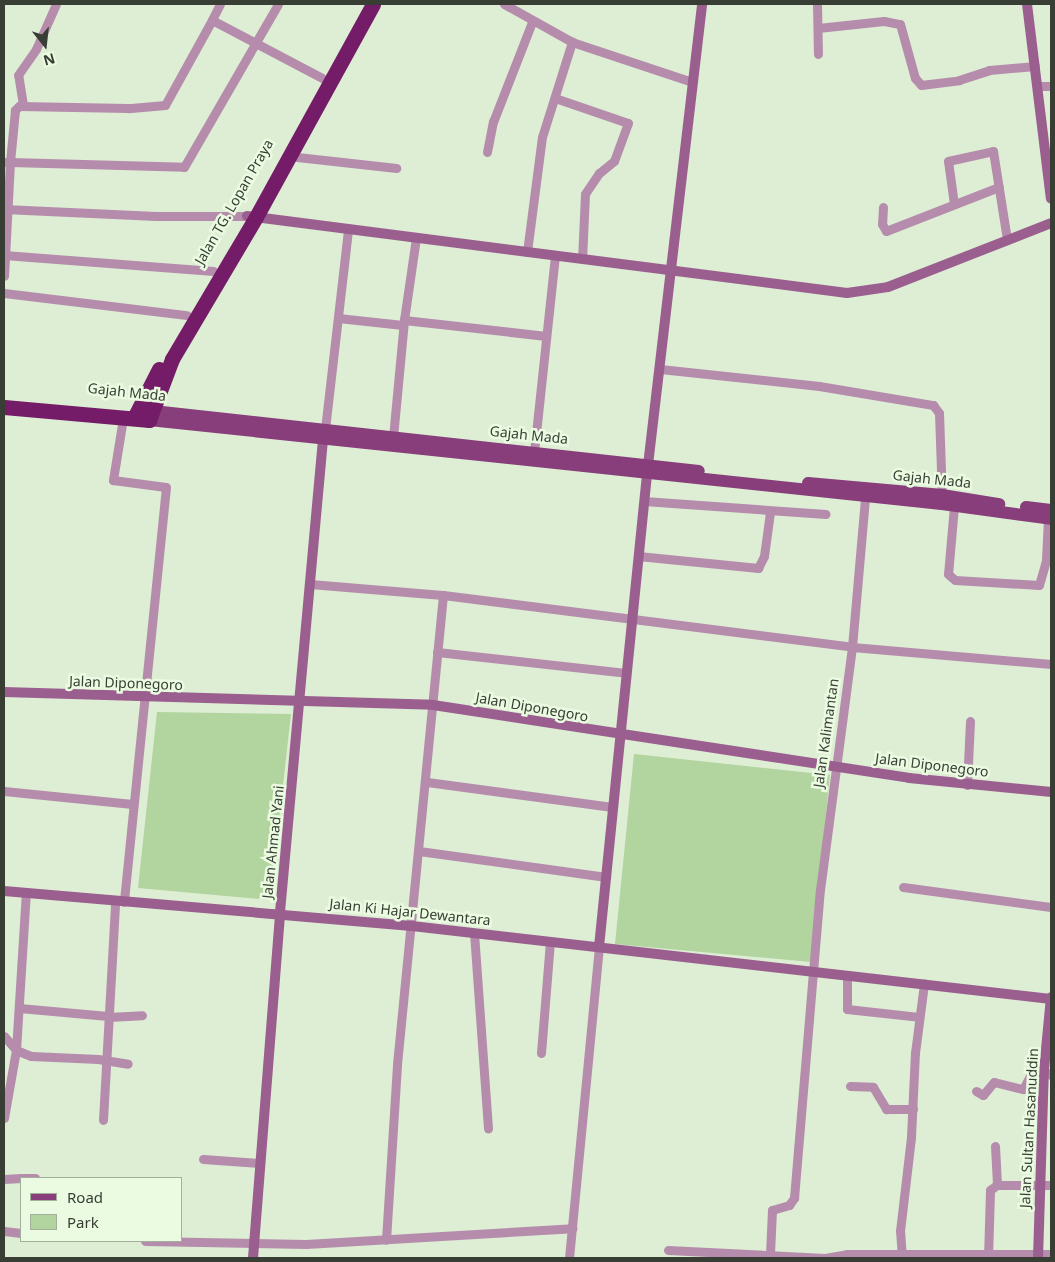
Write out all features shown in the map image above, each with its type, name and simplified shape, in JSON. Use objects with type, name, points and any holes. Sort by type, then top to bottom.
[{"type":"highway","name":"Jalan TG. Lopan Praya","points":[[140,415],[187,314],[213,271],[252,217],[322,78],[364,4]]},
{"type":"highway","name":"Jalan TG. Lopan Praya","points":[[140,415],[373,4]]},
{"type":"highway","name":"Gajah Mada","points":[[4,397],[140,415]]},
{"type":"highway","name":"Gajah Mada","points":[[4,407],[140,415]]},
{"type":"main road","name":"Gajah Mada","points":[[140,415],[946,502],[1050,516]]},
{"type":"main road","name":"Gajah Mada","points":[[324,434],[393,437],[461,449],[534,452],[647,470]]},
{"type":"main road","name":"Gajah Mada","points":[[783,485],[865,498],[946,502]]},
{"type":"street","points":[[23,105],[18,75],[36,49],[56,4]]},
{"type":"street","points":[[4,276],[7,162],[15,110],[23,105],[128,108],[165,105],[220,4]]},
{"type":"street","points":[[7,162],[184,167],[278,4]]},
{"type":"street","points":[[504,4],[532,22],[572,42],[692,82]]},
{"type":"street","points":[[569,1258],[631,618],[702,4]]},
{"type":"street","points":[[817,4],[818,54]]},
{"type":"street","points":[[1027,4],[1051,199]]},
{"type":"street","points":[[212,20],[322,78]]},
{"type":"street","points":[[818,28],[884,20],[900,24],[915,78],[921,85],[959,80],[993,69],[1035,66]]},
{"type":"street","points":[[487,152],[493,122],[532,22]]},
{"type":"street","points":[[527,252],[541,143],[572,42]]},
{"type":"street","points":[[1037,86],[1051,86]]},
{"type":"street","points":[[555,98],[628,123],[612,163],[600,171],[585,193],[582,259]]},
{"type":"street","points":[[954,204],[948,160],[992,151],[1007,239]]},
{"type":"street","points":[[288,156],[396,168]]},
{"type":"street","points":[[883,207],[882,224],[886,231],[999,188]]},
{"type":"street","points":[[5,209],[156,216],[252,217],[348,231],[862,293],[888,287],[1051,223]]},
{"type":"street","points":[[324,434],[348,231]]},
{"type":"street","points":[[393,437],[403,322],[416,238]]},
{"type":"street","points":[[4,255],[213,271]]},
{"type":"street","points":[[534,452],[555,256]]},
{"type":"street","points":[[4,293],[187,314]]},
{"type":"street","points":[[338,318],[403,322],[546,336]]},
{"type":"street","points":[[660,369],[819,386],[933,405],[939,413],[946,502],[948,574],[955,580],[1039,585],[1046,560],[1050,516]]},
{"type":"street","points":[[103,1120],[108,1016],[120,902],[146,699],[166,486],[113,480],[140,415]]},
{"type":"street","name":"Jalan Ahmad Yani","points":[[253,1258],[280,912],[324,434]]},
{"type":"street","name":"Jalan Kalimantan","points":[[770,1254],[772,1210],[789,1205],[794,1198],[813,972],[834,765],[852,647],[865,498]]},
{"type":"street","points":[[644,501],[770,512],[826,514]]},
{"type":"street","points":[[638,556],[757,568],[764,556],[770,512]]},
{"type":"street","points":[[310,584],[443,595],[852,647],[1051,664]]},
{"type":"street","points":[[386,1240],[397,1065],[427,782],[443,595]]},
{"type":"street","points":[[437,652],[626,673]]},
{"type":"street","name":"Jalan Diponegoro","points":[[4,692],[146,699],[300,699],[433,705],[619,735],[967,784],[1051,792]]},
{"type":"street","points":[[967,784],[970,722]]},
{"type":"street","points":[[427,782],[612,807]]},
{"type":"street","points":[[4,790],[132,804]]},
{"type":"street","points":[[419,851],[606,877]]},
{"type":"street","points":[[903,888],[1051,907]]},
{"type":"street","name":"Jalan Ki Hajar Dewantara","points":[[4,891],[120,902],[280,912],[1051,998]]},
{"type":"street","points":[[4,1118],[16,1050],[26,893]]},
{"type":"street","points":[[474,933],[488,1129]]},
{"type":"street","points":[[541,1054],[550,941]]},
{"type":"street","points":[[847,976],[846,1009],[919,1017]]},
{"type":"street","points":[[902,1256],[900,1231],[913,1109],[919,1017],[924,984]]},
{"type":"street","name":"Jalan Sultan Hasanuddin","points":[[1038,1256],[1046,1185],[1051,998]]},
{"type":"street","points":[[19,1008],[108,1016],[142,1015]]},
{"type":"street","points":[[4,1036],[16,1050],[36,1057],[107,1059],[128,1064]]},
{"type":"street","points":[[976,1091],[983,1095],[994,1082],[1023,1089],[1031,1074],[1048,1073]]},
{"type":"street","points":[[850,1086],[874,1087],[886,1109],[913,1109]]},
{"type":"street","points":[[995,1146],[997,1185]]},
{"type":"street","points":[[204,1159],[259,1163]]},
{"type":"street","points":[[4,1179],[20,1178]]},
{"type":"street","points":[[988,1256],[990,1190],[997,1185],[1046,1185]]},
{"type":"street","points":[[172,1242],[253,1245],[386,1240],[573,1228]]},
{"type":"street","points":[[4,1231],[20,1233]]},
{"type":"street","points":[[668,1250],[684,1255],[770,1254],[825,1258],[847,1254],[1038,1256],[1051,1254]]},
{"type":"green space","points":[[157,712],[291,714],[270,900],[138,888]]},
{"type":"green space","points":[[634,754],[830,775],[811,962],[615,944]]}]
